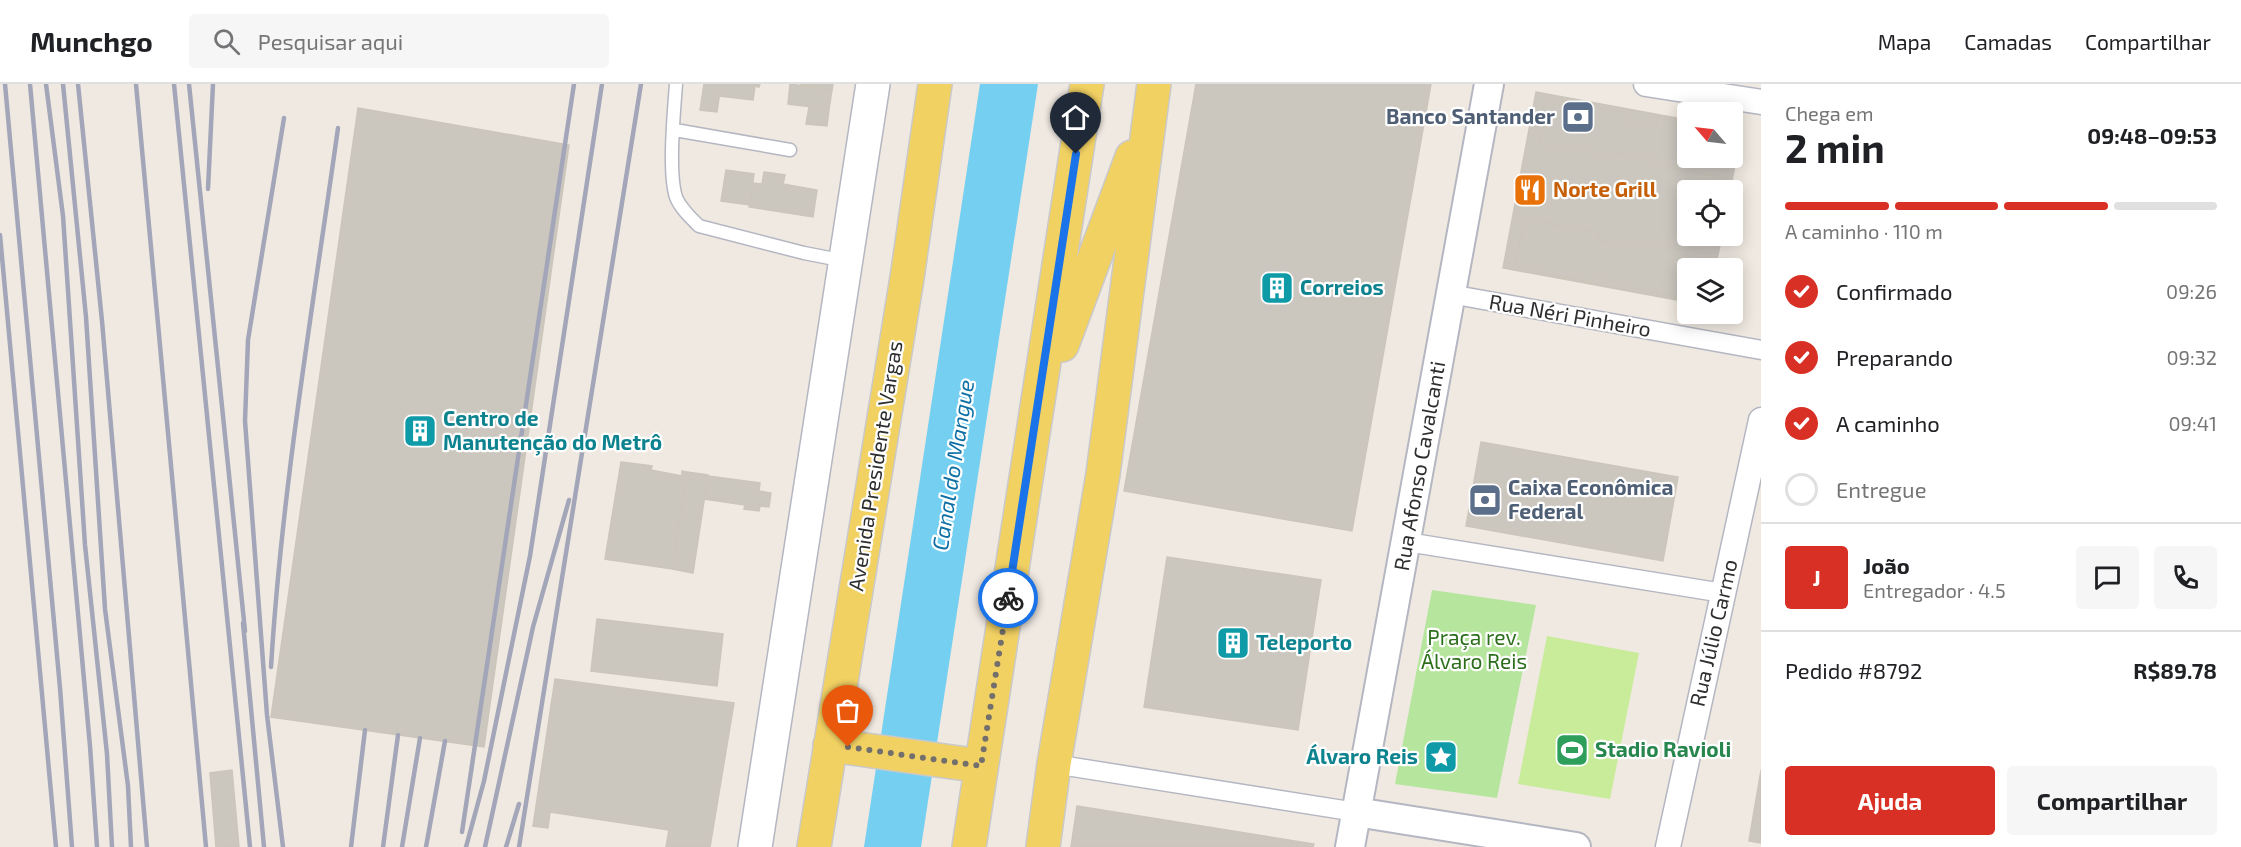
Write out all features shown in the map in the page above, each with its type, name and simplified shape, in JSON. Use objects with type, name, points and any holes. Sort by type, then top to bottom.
[{"type":"main road","points":[[755,847],[873,84]]},
{"type":"main road","name":"Avenida Presidente Vargas","points":[[814,847],[907,278],[935,84]]},
{"type":"main road","points":[[969,847],[1039,408],[1087,84]]},
{"type":"main road","points":[[1039,408],[1153,92]]},
{"type":"main road","points":[[1043,847],[1054,764],[1104,474],[1153,92]]},
{"type":"main road","points":[[830,745],[981,766]]},
{"type":"street","name":"Rua Afonso Cavalcanti","points":[[1350,847],[1489,84]]},
{"type":"street","points":[[1646,84],[1761,102]]},
{"type":"street","name":"Rua Néri Pinheiro","points":[[1450,294],[1761,350]]},
{"type":"street","name":"Rua Júlio Carmo","points":[[1668,847],[1761,420]]},
{"type":"street","points":[[1407,542],[1723,593]]},
{"type":"street","points":[[1054,764],[1576,847]]},
{"type":"lane","points":[[676,84],[673,175],[676,197],[699,226],[804,253],[846,261]]},
{"type":"lane","points":[[675,130],[790,150]]},
{"type":"green space","name":"Praça rev. Álvaro Reis","points":[[1432,590],[1536,605],[1497,798],[1395,784]]},
{"type":"green space","name":"Stadio Ravioli","points":[[1547,636],[1639,653],[1610,799],[1518,784]]},
{"type":"water","name":"Canal do Mangue","points":[[980,84],[1038,84],[921,847],[864,847]]},
{"type":"building","points":[[704,84],[721,84],[717,112],[700,110]]},
{"type":"building","points":[[721,84],[760,84],[759,87],[755,86],[753,100],[720,96]]},
{"type":"building","points":[[790,84],[832,90],[829,109],[788,104]]},
{"type":"building","points":[[800,84],[833,84],[832,90]]},
{"type":"building","name":"Correios","points":[[1196,84],[1431,84],[1352,531],[1124,491]]},
{"type":"building","points":[[1536,92],[1677,118],[1677,168],[1734,168],[1732,180],[1677,180],[1677,246],[1720,246],[1717,258],[1677,258],[1677,300],[1503,268]]},
{"type":"building","points":[[1549,98],[1625,112],[1624,120],[1657,125],[1658,118],[1677,121],[1677,168],[1728,168],[1726,178],[1649,164],[1651,159],[1618,152],[1617,157],[1540,143]]},
{"type":"building","points":[[809,107],[829,109],[827,126],[806,124]]},
{"type":"building","name":"Centro de Manutenção do Metrô","points":[[358,108],[569,145],[484,747],[271,717]]},
{"type":"building","points":[[726,170],[754,174],[750,205],[721,201]]},
{"type":"building","points":[[764,172],[785,175],[783,184],[817,190],[813,217],[749,207],[753,183],[762,184]]},
{"type":"building","points":[[1524,219],[1600,233],[1599,240],[1632,246],[1634,241],[1710,254],[1709,258],[1677,258],[1677,297],[1631,288],[1631,284],[1592,277],[1591,282],[1515,267]]},
{"type":"building","points":[[1481,442],[1678,477],[1663,561],[1466,526]]},
{"type":"building","points":[[621,462],[652,466],[651,470],[682,476],[682,471],[687,472],[672,569],[605,559]]},
{"type":"building","points":[[687,472],[708,475],[693,573],[672,569]]},
{"type":"building","points":[[708,476],[760,483],[759,491],[771,493],[769,507],[760,506],[759,511],[744,509],[745,505],[705,499]]},
{"type":"building","name":"Teleporto","points":[[1167,557],[1321,580],[1298,730],[1144,707]]},
{"type":"building","points":[[597,619],[723,634],[717,686],[591,671]]},
{"type":"building","points":[[555,679],[734,703],[710,847],[666,847],[669,830],[550,812],[548,828],[533,826]]},
{"type":"building","points":[[232,770],[239,847],[216,847],[210,773]]},
{"type":"building","points":[[1761,770],[1761,843],[1749,841]]},
{"type":"building","points":[[1077,806],[1314,844],[1313,847],[1071,847]]},
{"type":"railway","points":[[5,84],[60,688],[72,847]]},
{"type":"railway","points":[[30,84],[90,746],[97,847]]},
{"type":"railway","points":[[46,84],[63,216],[85,545],[107,754],[112,847]]},
{"type":"railway","points":[[63,84],[86,317],[105,609],[128,786],[131,847]]},
{"type":"railway","points":[[78,84],[102,321],[147,847]]},
{"type":"railway","points":[[136,84],[206,847]]},
{"type":"railway","points":[[174,84],[250,847]]},
{"type":"railway","points":[[189,84],[245,631]]},
{"type":"railway","points":[[208,189],[213,84]]},
{"type":"railway","points":[[462,832],[574,84]]},
{"type":"railway","points":[[466,847],[484,781],[530,556],[602,84]]},
{"type":"railway","points":[[519,847],[641,84]]},
{"type":"railway","points":[[283,847],[267,715],[245,421],[248,340],[284,118]]},
{"type":"railway","points":[[271,667],[290,465],[338,128]]},
{"type":"railway","points":[[0,235],[56,847]]},
{"type":"railway","points":[[485,847],[533,627],[569,500]]},
{"type":"railway","points":[[243,623],[264,847]]},
{"type":"railway","points":[[351,847],[365,730]]},
{"type":"railway","points":[[383,847],[398,735]]},
{"type":"railway","points":[[402,847],[420,738]]},
{"type":"railway","points":[[426,847],[445,741]]},
{"type":"railway","points":[[506,847],[519,804]]},
{"type":"way so far","points":[[848,747],[981,766],[1008,598]]},
{"type":"place","name":"Banco Santander","points":[[1578,117]]},
{"type":"place","name":"Norte Grill","points":[[1530,190]]},
{"type":"place","name":"Correios","points":[[1277,288]]},
{"type":"place","name":"Centro de Manutenção do Metrô","points":[[420,431]]},
{"type":"place","name":"Caixa Econômica Federal","points":[[1485,500]]},
{"type":"place","name":"Teleporto","points":[[1233,643]]},
{"type":"place","name":"Stadio Ravioli","points":[[1572,750]]},
{"type":"place","name":"Álvaro Reis","points":[[1441,757]]},
{"type":"route","points":[[1008,598],[1039,408],[1076,154]]}]
